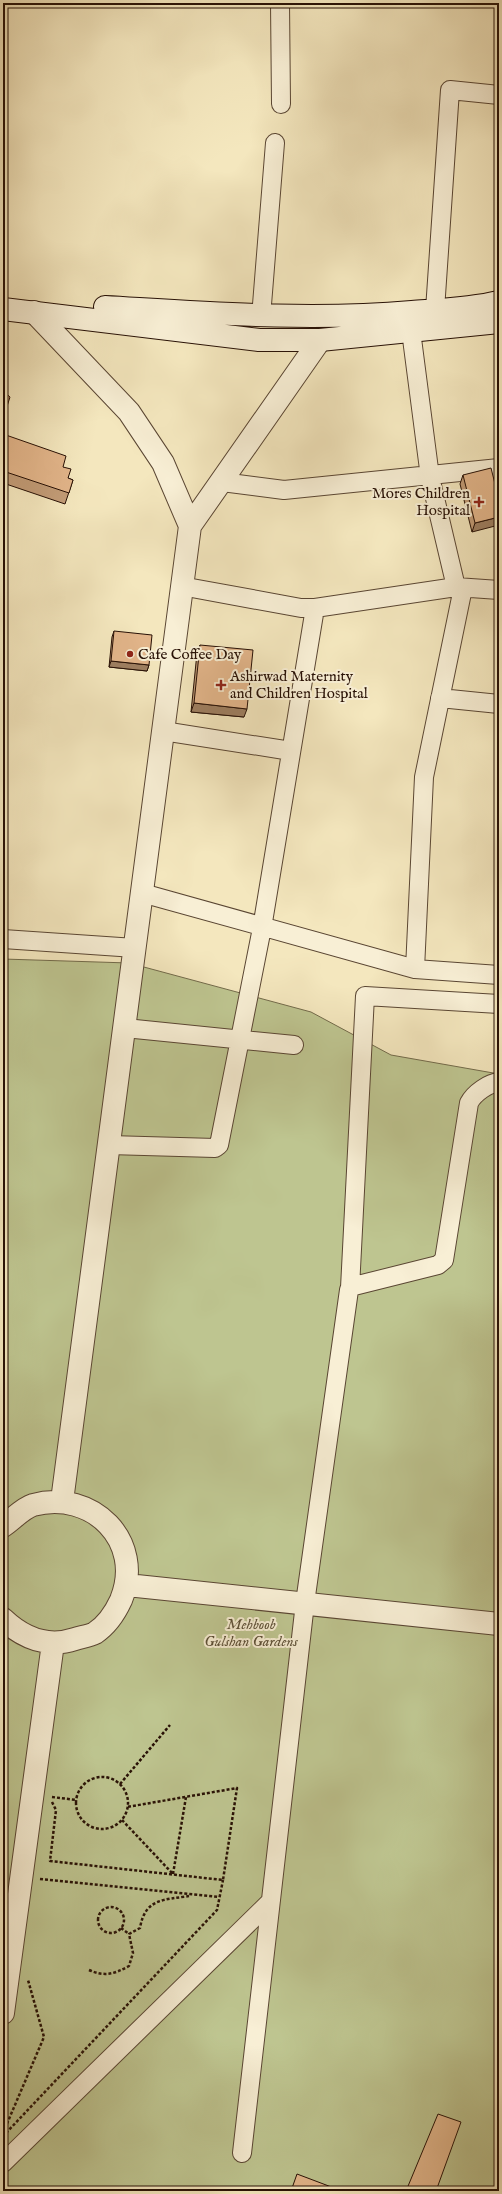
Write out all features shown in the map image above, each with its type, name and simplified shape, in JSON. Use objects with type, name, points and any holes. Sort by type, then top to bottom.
[{"type":"street","points":[[280,3],[281,104]]},
{"type":"street","points":[[435,310],[450,90],[499,95]]},
{"type":"street","points":[[261,317],[275,143]]},
{"type":"street","points":[[3,294],[87,306],[261,317],[367,316],[435,310],[499,302]]},
{"type":"street","points":[[3,309],[259,340],[320,340],[499,322]]},
{"type":"street","points":[[34,312],[129,412],[163,463],[190,526]]},
{"type":"street","points":[[411,331],[430,477],[459,588],[440,698],[424,777],[415,970]]},
{"type":"street","points":[[62,1501],[136,948],[181,586],[190,526],[320,340]]},
{"type":"street","points":[[222,482],[284,490],[430,477],[499,468]]},
{"type":"street","points":[[181,586],[301,608],[315,608],[459,588],[499,590]]},
{"type":"street","points":[[109,1145],[217,1148],[262,928],[315,608]]},
{"type":"street","points":[[440,698],[499,704]]},
{"type":"street","points":[[163,731],[291,750]]},
{"type":"street","points":[[142,893],[415,970],[499,975]]},
{"type":"street","points":[[3,939],[136,948]]},
{"type":"street","points":[[242,2153],[305,1604],[350,1288],[366,996],[499,1004]]},
{"type":"street","points":[[125,1028],[240,1041],[294,1045]]},
{"type":"street","points":[[350,1288],[442,1264],[446,1256],[469,1103],[474,1096],[492,1084],[499,1082]]},
{"type":"street","points":[[3,1526],[32,1506],[62,1501],[91,1509],[113,1528],[126,1553],[127,1584],[114,1615],[94,1633],[62,1644],[35,1640],[13,1628],[3,1619]]},
{"type":"street","points":[[127,1584],[499,1624]]},
{"type":"street","points":[[3,2013],[53,1643]]},
{"type":"street","points":[[3,2163],[271,1901]]},
{"type":"path","points":[[120,1784],[170,1725]]},
{"type":"path","points":[[99,1777],[108,1778],[120,1784],[127,1796],[127,1807],[122,1820],[108,1829],[91,1827],[79,1816],[76,1800],[78,1791],[91,1779],[99,1777]]},
{"type":"path","points":[[3,2135],[217,1910],[237,1788],[127,1807]]},
{"type":"path","points":[[48,1793],[56,1810],[50,1861],[223,1880]]},
{"type":"path","points":[[50,1797],[76,1800]]},
{"type":"path","points":[[173,1874],[186,1797]]},
{"type":"path","points":[[122,1820],[173,1874]]},
{"type":"path","points":[[21,1877],[219,1897]]},
{"type":"path","points":[[129,1934],[140,1928],[142,1915],[154,1902],[194,1895]]},
{"type":"path","points":[[105,1908],[117,1908],[124,1920],[121,1928],[114,1933],[102,1930],[97,1922],[98,1914],[105,1908]]},
{"type":"path","points":[[89,1970],[97,1973],[115,1974],[129,1966],[133,1953],[129,1934],[121,1928]]},
{"type":"path","points":[[3,2135],[44,2037],[27,1976]]},
{"type":"green space","name":"Mehboob Gulshan Gardens","points":[[3,959],[129,963],[311,1012],[391,1055],[499,1074],[499,2191],[3,2191]]},
{"type":"building","points":[[3,391],[10,397],[3,419]]},
{"type":"building","points":[[3,434],[66,456],[63,467],[71,469],[68,478],[73,480],[69,493],[3,471]]},
{"type":"building","name":"Mores Children Hospital","points":[[491,468],[499,500],[499,517],[475,523],[463,475]]},
{"type":"building","name":"Cafe Coffee Day","points":[[114,631],[152,635],[149,665],[111,661]]},
{"type":"building","name":"Ashirwad Maternity and Children Hospital","points":[[200,645],[253,650],[247,709],[194,703]]},
{"type":"building","points":[[438,2114],[461,2122],[436,2191],[406,2191]]},
{"type":"building","points":[[297,2174],[342,2191],[291,2191]]},
{"type":"place","name":"Mores Children Hospital","points":[[479,502]]},
{"type":"place","name":"Cafe Coffee Day","points":[[130,654]]},
{"type":"place","name":"Ashirwad Maternity and Children Hospital","points":[[221,685]]}]
